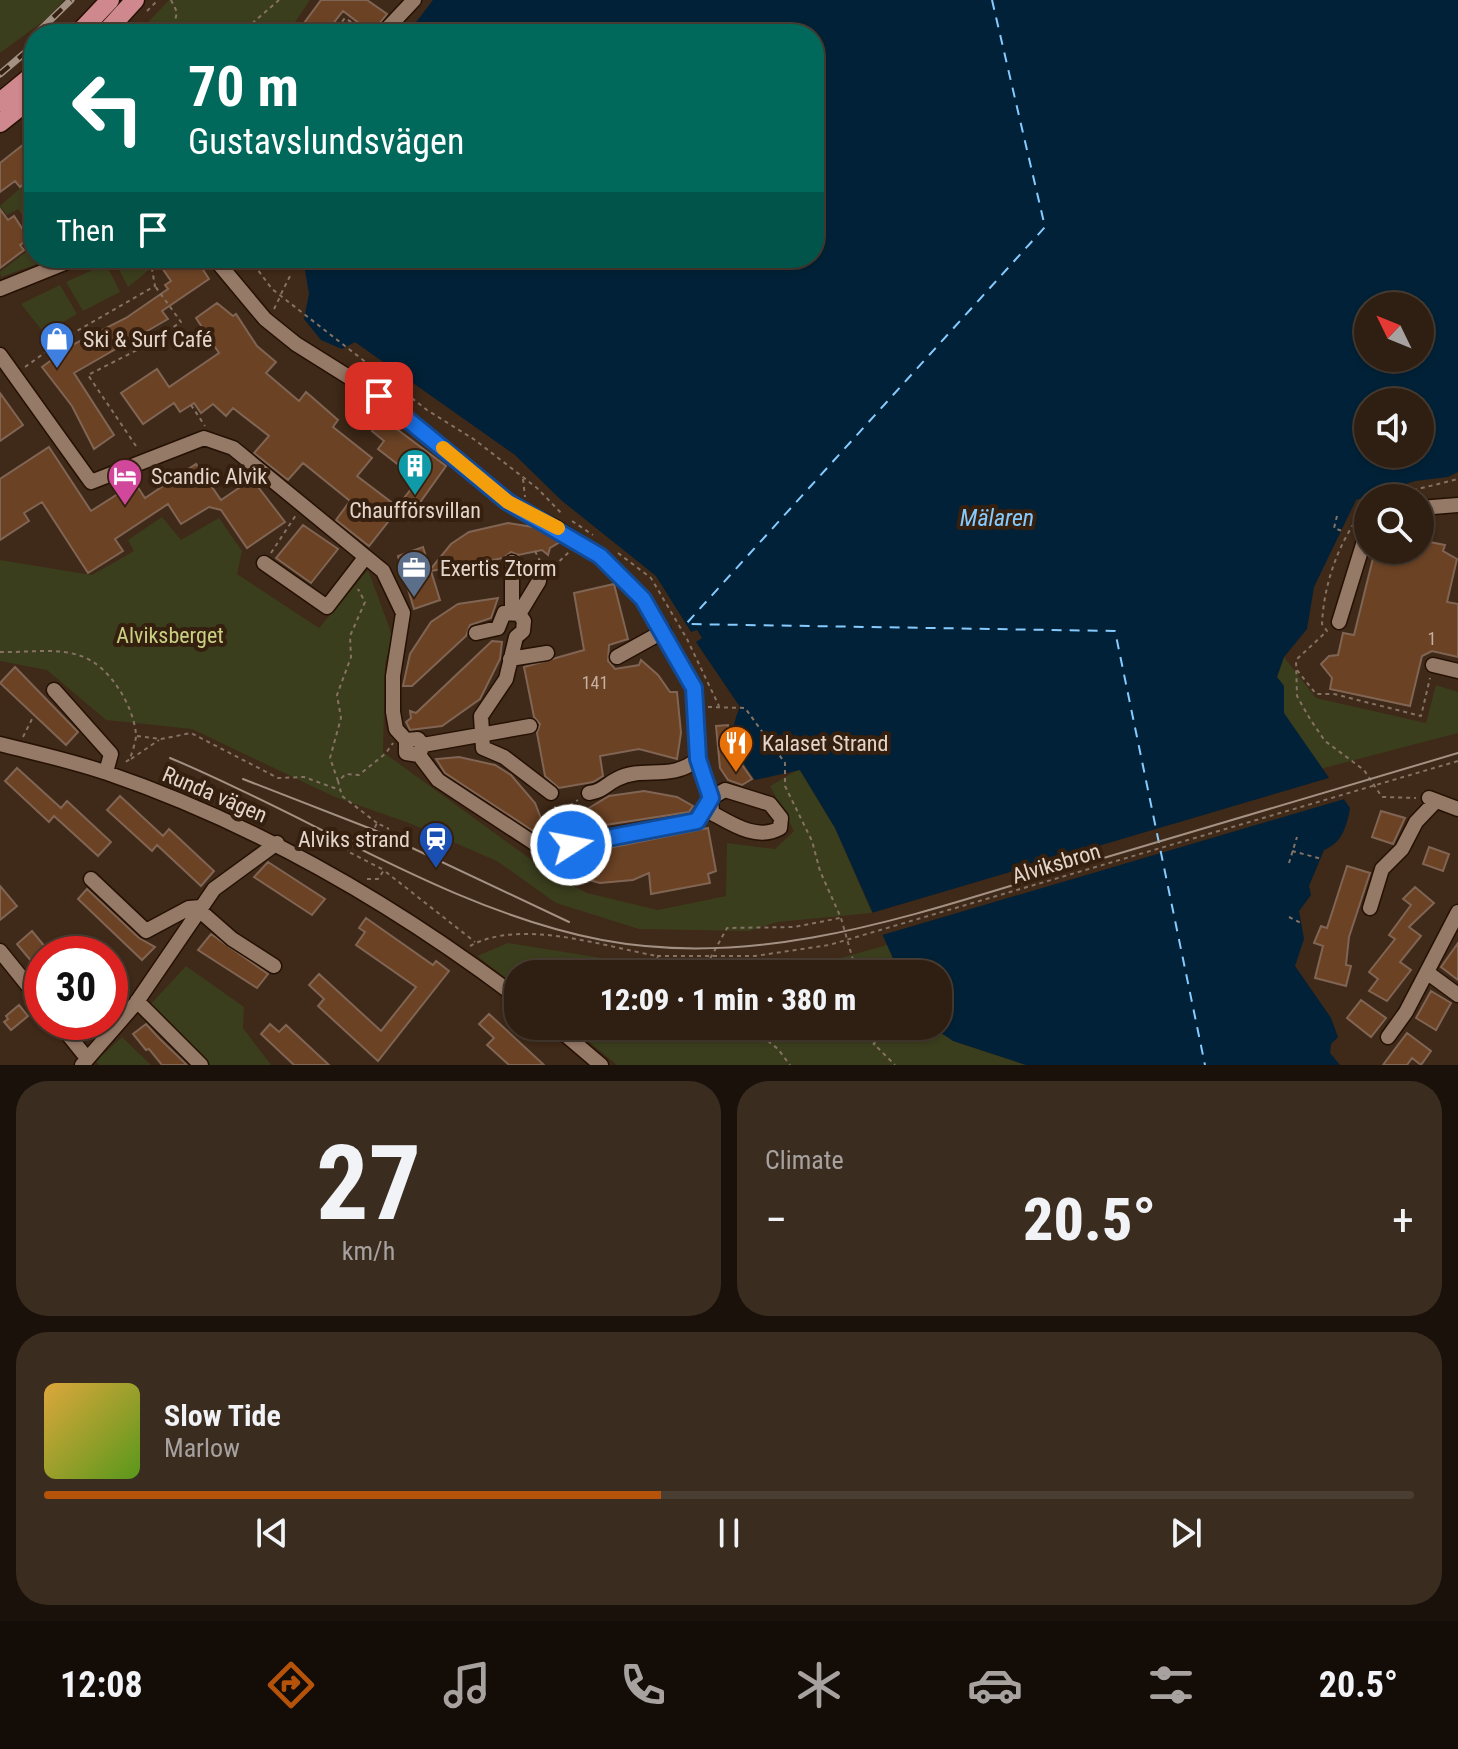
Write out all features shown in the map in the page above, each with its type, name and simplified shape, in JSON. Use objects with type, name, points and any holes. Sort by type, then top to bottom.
[{"type":"main road","points":[[87,24],[110,0]]},
{"type":"main road","points":[[113,24],[135,0]]},
{"type":"main road","points":[[0,102],[24,82]]},
{"type":"main road","points":[[0,123],[24,104]]},
{"type":"street","points":[[391,24],[414,0]]},
{"type":"street","points":[[0,289],[52,268]]},
{"type":"street","points":[[222,268],[265,319],[296,344],[379,396],[508,502],[600,556],[643,599],[694,688],[698,759],[711,798],[712,813],[741,829],[772,832],[780,828],[781,818],[770,804],[725,790],[711,798],[697,821],[540,847],[438,780],[421,750]]},
{"type":"street","points":[[0,355],[91,482],[204,438],[233,448],[364,559],[383,571],[403,613],[402,635],[393,676],[393,712],[396,729],[406,740],[406,753],[530,726]]},
{"type":"street","points":[[1434,507],[1458,505]]},
{"type":"street","points":[[264,563],[327,607],[364,559]]},
{"type":"street","points":[[512,562],[516,612],[524,621],[523,631],[516,637],[506,679],[481,716],[483,748],[504,757],[551,793]]},
{"type":"street","points":[[1339,622],[1357,564]]},
{"type":"street","points":[[516,637],[505,637],[498,628],[498,620],[516,612],[539,581]]},
{"type":"street","points":[[476,633],[498,628]]},
{"type":"street","points":[[617,657],[664,631]]},
{"type":"street","points":[[510,659],[547,653]]},
{"type":"street","points":[[1433,665],[1458,671]]},
{"type":"street","points":[[54,690],[111,754],[106,772]]},
{"type":"street","name":"Runda vägen","points":[[0,744],[106,772],[277,843],[358,887],[504,988]]},
{"type":"street","points":[[585,796],[603,791],[617,779],[686,769],[698,759]]},
{"type":"street","points":[[1370,908],[1382,869],[1402,849],[1432,800],[1458,809]]},
{"type":"street","points":[[70,1040],[84,1061],[137,1001],[214,889],[277,843]]},
{"type":"street","points":[[91,879],[146,931],[189,908],[200,909],[232,939],[274,966]]},
{"type":"street","points":[[1388,1037],[1428,973],[1446,929],[1458,912]]},
{"type":"street","points":[[0,951],[24,981]]},
{"type":"street","points":[[1428,973],[1458,995]]},
{"type":"street","points":[[137,1001],[201,1065]]},
{"type":"street","points":[[572,1040],[601,1065]]},
{"type":"path","points":[[171,0],[177,12],[174,24]]},
{"type":"path","points":[[251,24],[279,0]]},
{"type":"path","points":[[340,24],[345,18],[354,24]]},
{"type":"path","points":[[136,446],[88,375],[143,347],[181,322],[155,286],[152,268]]},
{"type":"path","points":[[257,268],[281,295],[351,350]]},
{"type":"path","points":[[281,295],[290,276]]},
{"type":"path","points":[[15,375],[68,336],[155,286]]},
{"type":"path","points":[[191,405],[206,423]]},
{"type":"path","points":[[1434,485],[1458,479]]},
{"type":"path","points":[[264,563],[302,507]]},
{"type":"path","points":[[1337,516],[1334,528],[1342,531]]},
{"type":"path","points":[[1354,526],[1338,552],[1330,576],[1322,616],[1322,624],[1327,631],[1296,660],[1297,696],[1325,741],[1364,770],[1382,797],[1432,800]]},
{"type":"path","points":[[535,551],[547,573],[579,542]]},
{"type":"path","points":[[340,790],[330,758],[341,718],[337,695],[351,657],[350,636],[365,602],[348,580]]},
{"type":"path","points":[[0,652],[59,651],[84,656],[121,690],[136,735],[130,759]]},
{"type":"path","points":[[1297,670],[1316,694],[1334,694],[1421,716],[1433,665]]},
{"type":"path","points":[[719,706],[745,708],[785,763],[785,786],[800,813],[841,918],[853,960]]},
{"type":"path","points":[[22,738],[34,715]]},
{"type":"path","points":[[136,735],[161,739],[191,733],[278,778],[304,777],[340,790],[365,817],[389,829]]},
{"type":"path","points":[[106,772],[161,739]]},
{"type":"path","points":[[338,781],[346,774],[359,775],[386,753]]},
{"type":"path","name":"Alviksbron","points":[[476,943],[505,934],[536,934],[657,956],[755,956],[829,945],[1458,761]]},
{"type":"path","points":[[551,793],[556,814],[585,796]]},
{"type":"path","points":[[368,843],[377,823]]},
{"type":"path","points":[[380,848],[354,837],[347,851],[384,870],[476,943],[460,955]]},
{"type":"path","points":[[1289,863],[1297,837]]},
{"type":"path","points":[[1292,851],[1322,859]]},
{"type":"path","points":[[378,879],[384,870]]},
{"type":"path","points":[[1289,917],[1301,923]]},
{"type":"path","points":[[709,960],[727,928],[794,927],[841,918]]},
{"type":"path","points":[[657,956],[658,960]]},
{"type":"path","points":[[767,1040],[790,1065]]},
{"type":"path","points":[[867,1040],[895,1065]]},
{"type":"path","points":[[873,1040],[877,1047]]},
{"type":"green space","points":[[0,0],[64,0],[40,24],[24,24],[24,36],[0,53]]},
{"type":"green space","points":[[169,0],[310,0],[290,24],[146,24]]},
{"type":"green space","points":[[24,185],[24,218],[18,209],[7,215],[0,206]]},
{"type":"green space","points":[[24,254],[26,268],[1,277],[0,272]]},
{"type":"green space","points":[[97,268],[108,268],[120,292],[83,311],[66,282]]},
{"type":"green space","points":[[118,268],[148,268],[149,270],[128,287]]},
{"type":"green space","points":[[60,285],[77,314],[44,333],[21,304]]},
{"type":"green space","name":"Alviksberget","points":[[162,517],[181,540],[219,518],[242,551],[237,574],[319,628],[368,570],[392,635],[385,665],[383,752],[551,874],[587,893],[658,910],[726,896],[727,843],[775,849],[794,831],[770,786],[799,769],[835,828],[872,913],[777,922],[749,931],[639,929],[556,903],[497,861],[409,823],[335,797],[192,729],[106,720],[47,670],[0,661],[0,560],[92,575],[134,551],[128,540]]},
{"type":"green space","points":[[1284,657],[1316,698],[1426,723],[1436,685],[1458,692],[1458,733],[1320,769],[1284,713],[1284,686],[1277,677]]},
{"type":"green space","points":[[508,943],[615,960],[504,960],[504,976],[477,956]]},
{"type":"green space","points":[[887,945],[894,960],[833,960]]},
{"type":"green space","points":[[186,966],[244,1007],[243,1028],[271,1065],[204,1065],[148,1007]]},
{"type":"green space","points":[[119,1040],[125,1040],[151,1065],[99,1065],[96,1061]]},
{"type":"green space","points":[[587,1040],[952,1040],[1026,1065],[617,1065]]},
{"type":"water","name":"Mälaren","points":[[433,0],[1458,0],[1458,472],[1448,477],[1406,484],[1354,484],[1354,504],[1314,587],[1307,629],[1284,657],[1277,677],[1284,686],[1284,713],[1350,808],[1343,833],[1324,850],[1309,886],[1311,895],[1299,911],[1304,939],[1295,966],[1331,1018],[1338,1037],[1331,1044],[1330,1053],[1340,1065],[1026,1065],[952,1040],[952,960],[894,960],[835,828],[800,770],[755,780],[743,762],[734,737],[740,707],[696,642],[702,638],[697,630],[691,632],[656,576],[561,500],[515,455],[355,342],[342,349],[321,340],[304,319],[309,294],[305,268],[824,268],[824,24],[415,24]]},
{"type":"pier","points":[[1332,777],[1348,798],[879,936],[868,914]]},
{"type":"building","points":[[321,0],[367,0],[387,14],[379,24],[360,24],[343,11],[333,24],[303,24]]},
{"type":"building","points":[[24,144],[24,184],[20,187],[15,181],[0,192],[0,163]]},
{"type":"building","points":[[0,209],[8,220],[14,216],[24,231],[24,242],[20,245],[24,250],[0,268]]},
{"type":"building","points":[[162,268],[202,268],[209,279],[162,311],[168,319],[74,373],[114,435],[94,449],[72,406],[42,367],[72,345],[126,318],[168,289],[165,285],[171,281]]},
{"type":"building","points":[[217,303],[233,316],[236,314],[257,346],[276,362],[266,373],[299,401],[306,392],[338,420],[333,427],[372,458],[357,476],[399,508],[369,546],[336,520],[350,501],[303,463],[288,480],[254,453],[269,436],[233,408],[226,416],[213,404],[201,413],[194,403],[180,412],[174,403],[143,424],[121,393],[157,369],[169,387],[219,353],[196,318]]},
{"type":"building","points":[[0,393],[23,425],[0,441]]},
{"type":"building","points":[[382,418],[446,466],[416,508],[404,498],[418,480],[378,449],[384,441],[372,431]]},
{"type":"building","name":"Scandic Alvik","points":[[49,447],[91,511],[135,483],[145,498],[196,464],[221,500],[252,479],[285,522],[247,548],[221,510],[209,507],[181,524],[168,504],[115,539],[123,551],[88,573],[42,502],[24,513],[29,521],[0,540],[0,479]]},
{"type":"building","points":[[508,523],[533,527],[560,542],[550,548],[548,555],[542,550],[518,555],[511,552],[503,558],[467,565],[464,569],[459,566],[431,571],[440,600],[414,609],[398,556],[423,547],[430,570],[451,544],[469,532]]},
{"type":"building","points":[[303,525],[338,549],[311,583],[276,558]]},
{"type":"building","points":[[1434,543],[1445,545],[1443,551],[1457,559],[1447,602],[1458,604],[1458,657],[1432,651],[1422,656],[1410,706],[1330,689],[1332,678],[1321,664],[1329,656],[1338,655],[1343,633],[1354,635],[1372,564],[1434,564]]},
{"type":"building","points":[[614,584],[628,639],[609,645],[608,661],[615,669],[639,665],[641,660],[658,675],[670,692],[677,692],[681,733],[677,759],[639,749],[600,756],[603,776],[593,782],[559,788],[545,776],[537,733],[540,724],[534,717],[524,667],[584,650],[574,593]]},
{"type":"building","points":[[498,598],[491,618],[470,625],[466,636],[412,686],[403,686],[410,654],[431,622],[458,604]]},
{"type":"building","points":[[492,641],[502,642],[500,659],[480,699],[442,726],[410,730],[406,722],[411,718],[410,711],[416,713]]},
{"type":"building","points":[[15,667],[78,732],[66,745],[0,683]]},
{"type":"building","points":[[728,725],[731,749],[752,779],[742,785],[728,780],[720,768],[716,726]]},
{"type":"building","points":[[459,757],[495,765],[511,775],[535,803],[546,831],[536,833],[445,773],[436,759]]},
{"type":"building","points":[[17,768],[61,808],[67,801],[111,842],[98,856],[54,816],[49,822],[5,781]]},
{"type":"building","points":[[644,791],[677,797],[693,806],[689,812],[566,831],[589,808],[609,796]]},
{"type":"building","points":[[120,796],[163,836],[169,829],[214,871],[201,886],[157,845],[152,851],[107,810]]},
{"type":"building","points":[[1381,811],[1405,818],[1393,844],[1372,837]]},
{"type":"building","points":[[708,828],[716,871],[708,874],[710,883],[651,894],[649,873],[633,880],[600,883],[567,874],[553,865],[559,858]]},
{"type":"building","points":[[1429,847],[1449,854],[1443,871],[1423,864]]},
{"type":"building","points":[[268,862],[325,899],[312,915],[254,877]]},
{"type":"building","points":[[1347,866],[1370,873],[1349,937],[1346,965],[1351,966],[1346,986],[1315,978],[1323,946],[1314,943],[1321,926],[1327,928]]},
{"type":"building","points":[[0,886],[17,906],[0,920]]},
{"type":"building","points":[[1415,887],[1434,903],[1409,927],[1421,936],[1400,962],[1411,970],[1387,1001],[1369,991],[1378,979],[1369,972],[1395,939],[1389,935],[1411,905],[1403,899]]},
{"type":"building","points":[[87,889],[139,938],[155,947],[142,960],[128,947],[128,936],[117,936],[78,899]]},
{"type":"building","points":[[366,918],[433,965],[436,961],[449,971],[378,1061],[318,1006],[324,999],[309,985],[319,974],[381,1031],[416,987],[356,945],[365,932],[359,928]]},
{"type":"building","points":[[211,934],[268,974],[257,988],[198,950]]},
{"type":"building","points":[[24,938],[24,952],[17,944]]},
{"type":"building","points":[[1458,943],[1458,980],[1441,967]]},
{"type":"building","points":[[1431,991],[1451,1003],[1436,1030],[1416,1018]]},
{"type":"building","points":[[1361,1000],[1386,1018],[1371,1037],[1347,1018]]},
{"type":"building","points":[[19,1005],[24,1011],[24,1019],[11,1030],[4,1022],[8,1019],[6,1016]]},
{"type":"building","points":[[489,1014],[504,1028],[504,1040],[517,1040],[544,1065],[509,1065],[487,1045],[494,1038],[479,1024]]},
{"type":"building","points":[[146,1024],[187,1065],[162,1065],[149,1049],[146,1050],[133,1034]]},
{"type":"building","points":[[270,1024],[279,1032],[286,1025],[329,1065],[294,1065],[261,1034]]},
{"type":"building","points":[[1407,1033],[1431,1051],[1421,1065],[1412,1058],[1407,1065],[1383,1065]]},
{"type":"ferry route","points":[[992,0],[1045,227],[686,624],[1115,631],[1205,1065]]},
{"type":"tram line","points":[[170,758],[437,885],[547,927],[602,940],[663,948],[724,948],[784,942],[903,917],[1458,753]]},
{"type":"tram line","points":[[243,779],[374,830],[569,922]]},
{"type":"railway","points":[[46,24],[71,0]]},
{"type":"railway","points":[[0,74],[24,54]]},
{"type":"slow traffic","points":[[443,448],[508,502],[558,528]]},
{"type":"place","name":"Ski & Surf Café","points":[[57,370]]},
{"type":"place","name":"Chaufförsvillan","points":[[415,497]]},
{"type":"place","name":"Scandic Alvik","points":[[125,507]]},
{"type":"place","name":"Exertis Ztorm","points":[[414,599]]},
{"type":"place","name":"Kalaset Strand","points":[[736,774]]},
{"type":"place","name":"Alviks strand","points":[[436,870]]},
{"type":"route","points":[[379,396],[508,502],[600,556],[643,599],[694,688],[698,759],[711,798],[697,821],[571,845]]}]
